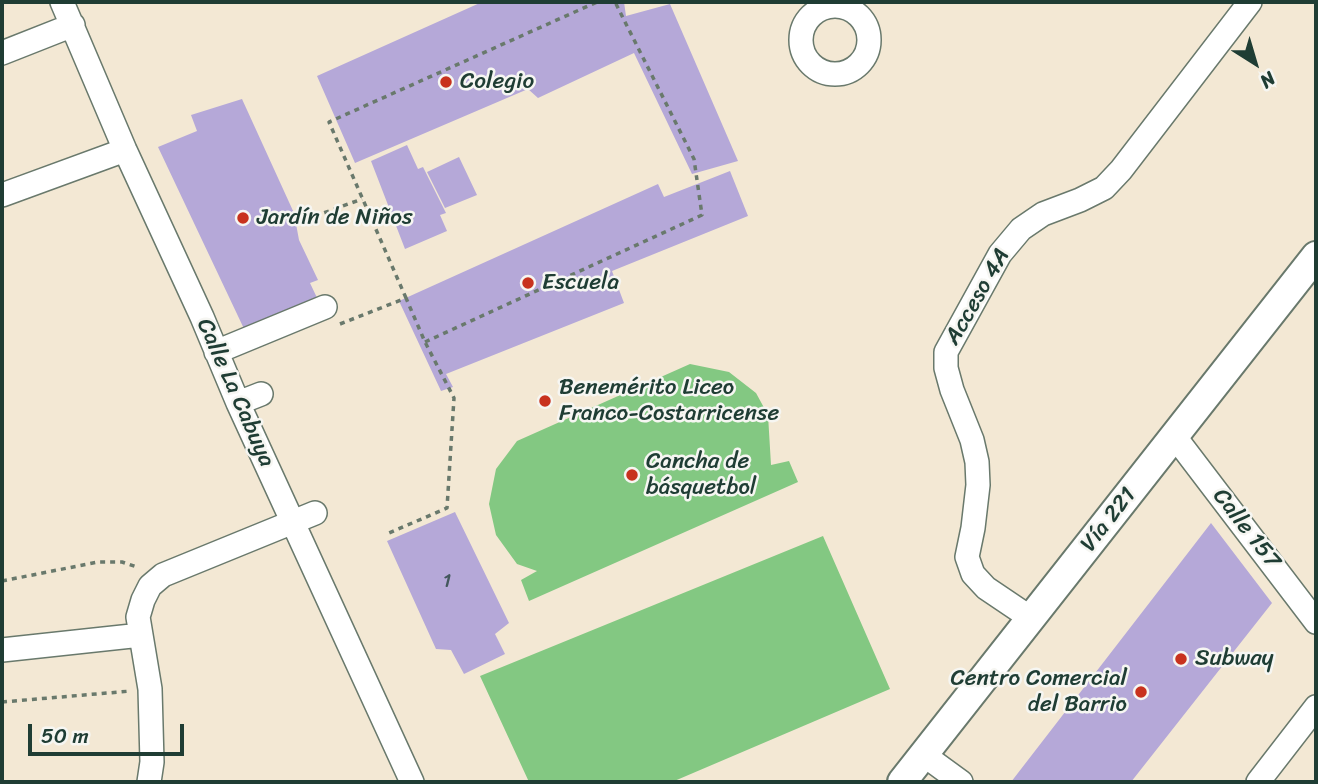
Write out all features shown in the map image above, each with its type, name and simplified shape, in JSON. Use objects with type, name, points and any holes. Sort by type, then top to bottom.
[{"type":"main road","name":"Vía 221","points":[[902,782],[1316,257]]},
{"type":"street","name":"Calle La Cabuya","points":[[62,2],[292,524],[412,782]]},
{"type":"street","name":"Acceso 4A","points":[[1032,619],[986,588],[973,574],[967,557],[978,485],[977,462],[972,440],[952,390],[946,368],[946,352],[1000,254],[1021,229],[1043,214],[1104,188],[1121,170],[1250,2]]},
{"type":"street","points":[[2,53],[73,25]]},
{"type":"street","points":[[2,195],[125,150]]},
{"type":"street","points":[[216,352],[325,307]]},
{"type":"street","points":[[238,403],[261,394]]},
{"type":"street","name":"Calle 157","points":[[1175,437],[1316,622]]},
{"type":"street","points":[[149,782],[152,762],[150,690],[138,617],[150,586],[163,575],[315,513]]},
{"type":"street","points":[[2,650],[141,635]]},
{"type":"street","points":[[1258,782],[1316,706]]},
{"type":"street","points":[[924,755],[961,782]]},
{"type":"path","points":[[389,533],[447,508],[454,398],[425,342],[329,122],[597,2]]},
{"type":"path","points":[[425,342],[702,215],[694,159],[615,2]]},
{"type":"path","points":[[296,223],[362,199]]},
{"type":"path","points":[[341,324],[406,298]]},
{"type":"path","points":[[2,581],[99,562],[122,562],[163,575]]},
{"type":"path","points":[[2,702],[150,690]]},
{"type":"green space","points":[[690,364],[729,372],[756,393],[768,415],[771,465],[789,461],[798,482],[529,601],[521,580],[537,571],[517,564],[496,535],[489,504],[496,469],[517,441]]},
{"type":"green space","points":[[823,536],[890,689],[672,782],[529,782],[480,676]]},
{"type":"building","name":"Colegio","points":[[482,2],[624,2],[626,16],[670,4],[738,161],[692,174],[634,53],[538,98],[528,89],[355,163],[317,76]]},
{"type":"building","name":"Jardín de Niños","points":[[242,99],[294,213],[299,240],[318,280],[310,283],[319,302],[246,333],[158,147],[197,131],[191,115]]},
{"type":"building","points":[[407,145],[418,169],[423,167],[446,213],[440,215],[447,231],[405,249],[371,161]]},
{"type":"building","points":[[459,157],[477,195],[445,208],[427,172]]},
{"type":"building","name":"Escuela","points":[[730,171],[748,216],[612,271],[624,303],[446,374],[453,387],[441,391],[399,301],[658,184],[664,197]]},
{"type":"building","points":[[455,512],[509,623],[495,634],[505,654],[464,674],[451,650],[436,649],[387,541]]},
{"type":"building","name":"Centro Comercial del Barrio","points":[[1211,523],[1272,603],[1131,782],[1011,782]]},
{"type":"place","name":"Colegio","points":[[446,82]]},
{"type":"place","name":"Jardín de Niños","points":[[243,218]]},
{"type":"place","name":"Escuela","points":[[528,283]]},
{"type":"place","name":"Benemérito Liceo Franco-Costarricense","points":[[545,401]]},
{"type":"place","name":"Cancha de básquetbol","points":[[632,475]]},
{"type":"place","name":"Subway","points":[[1181,659]]},
{"type":"place","name":"Centro Comercial del Barrio","points":[[1141,692]]}]
